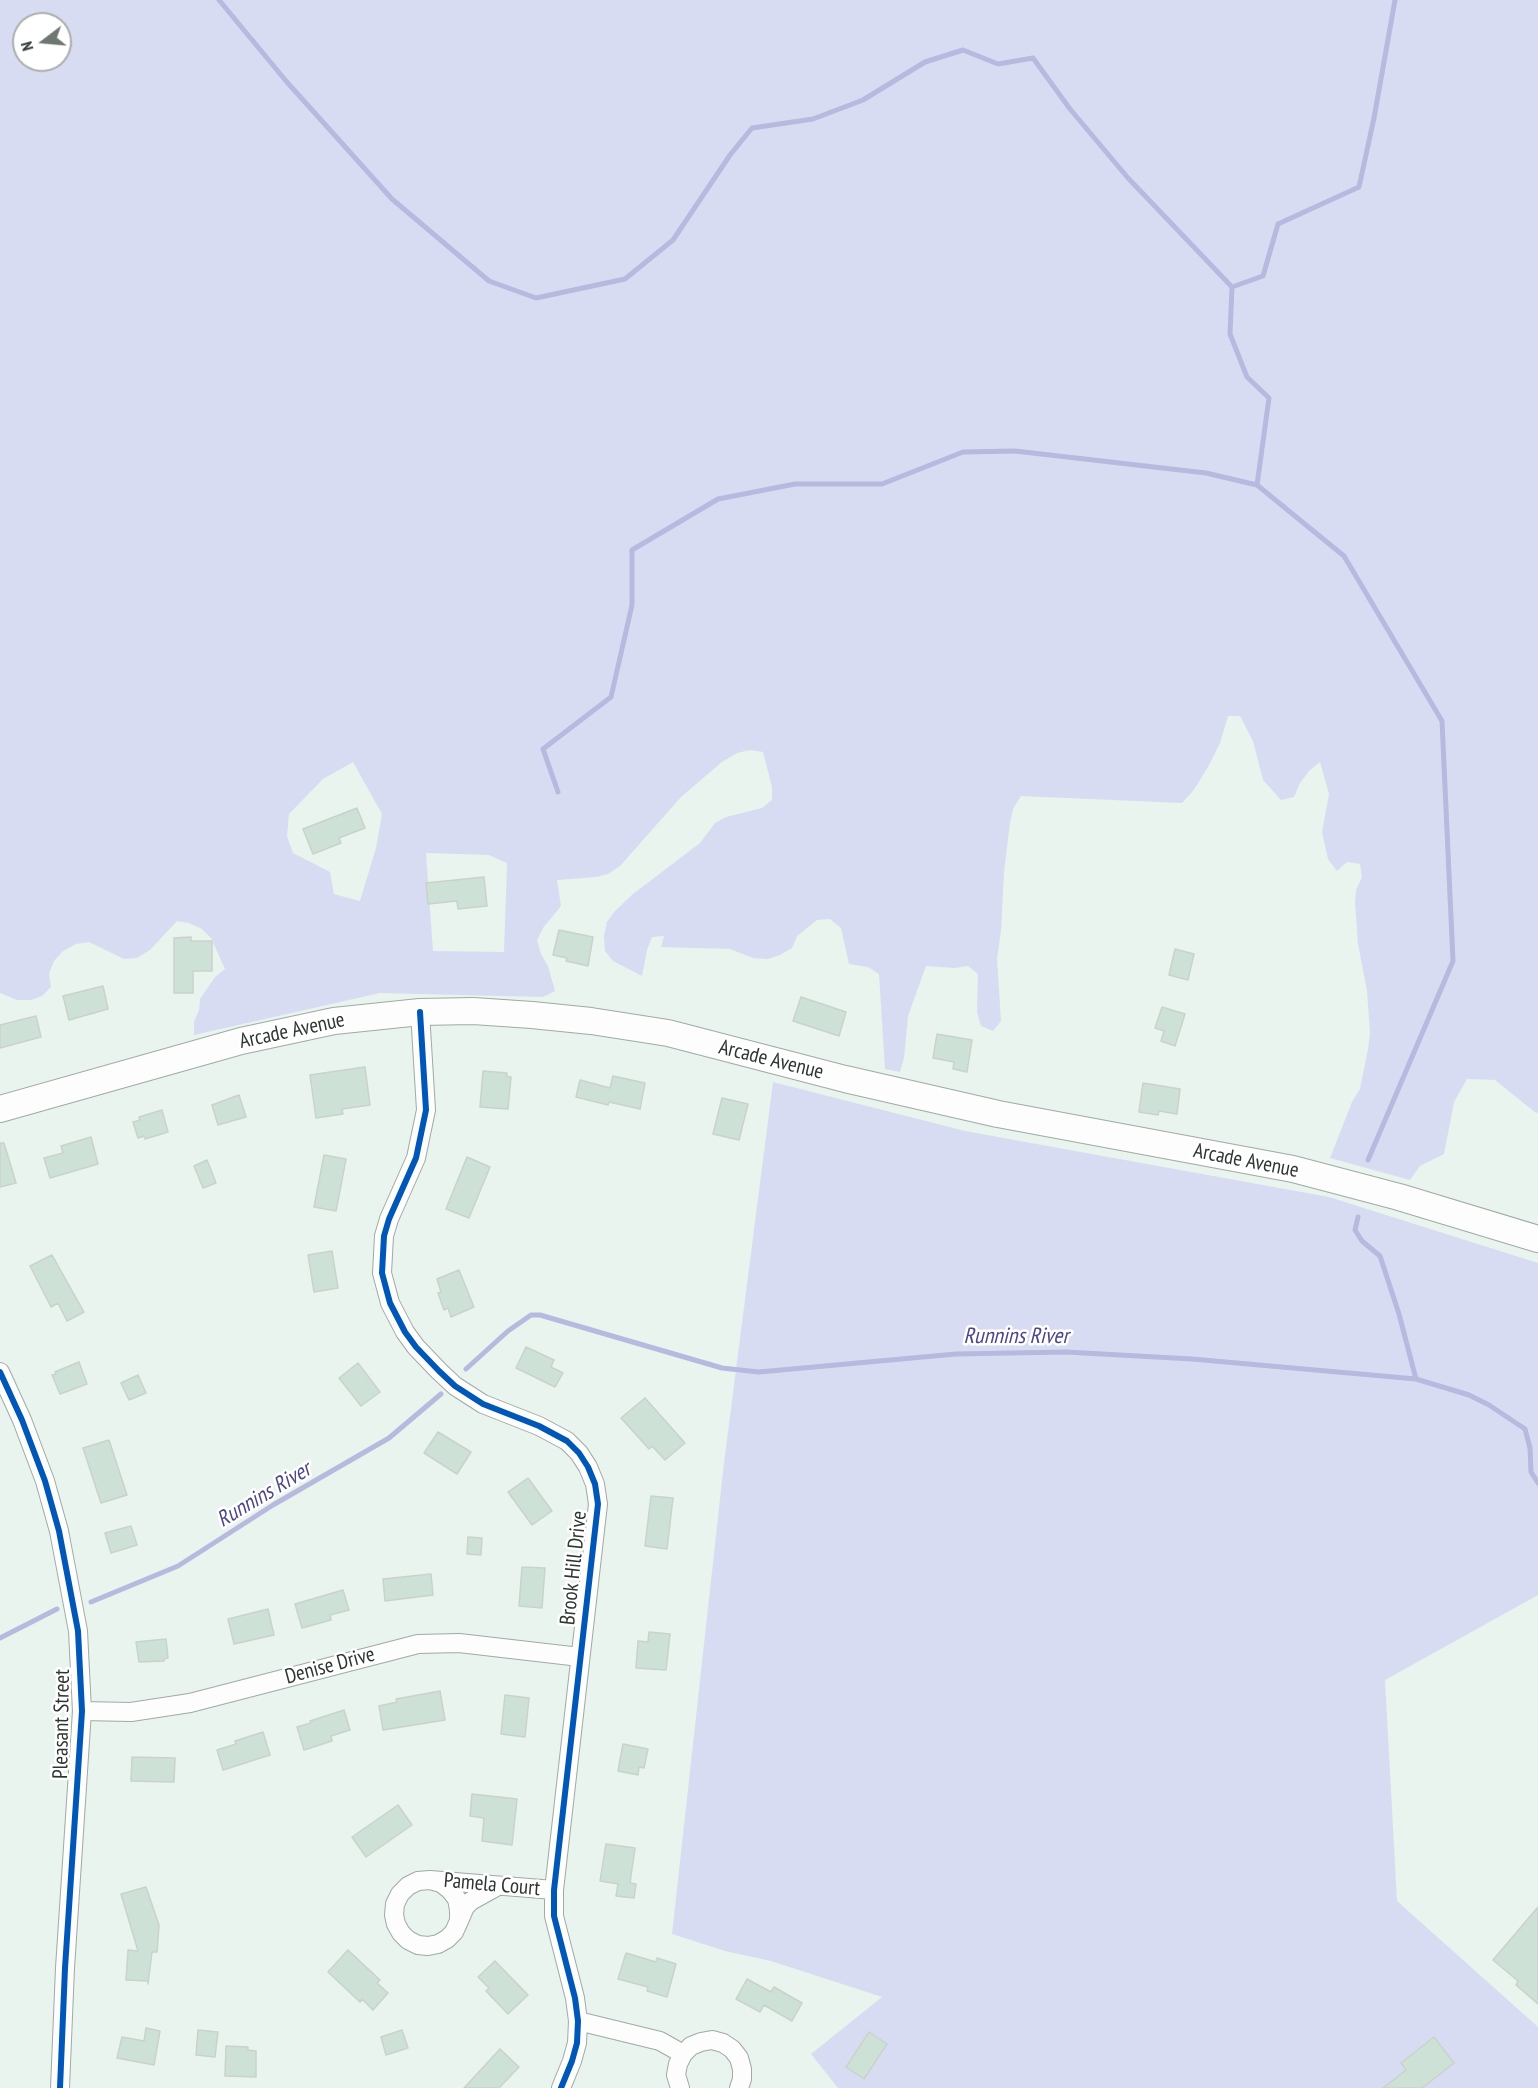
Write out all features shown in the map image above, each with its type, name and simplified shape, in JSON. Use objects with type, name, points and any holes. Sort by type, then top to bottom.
[{"type":"main road","name":"Arcade Avenue","points":[[0,1109],[185,1055],[287,1029],[342,1019],[420,1012],[473,1011],[532,1015],[668,1033],[845,1079],[998,1114],[1293,1169],[1398,1197],[1538,1239]]},
{"type":"street","name":"Brook Hill Drive","points":[[420,1012],[426,1110],[416,1158],[388,1219],[384,1236],[382,1273],[385,1290],[405,1332],[426,1359],[455,1386],[498,1412],[553,1433],[567,1441],[579,1453],[595,1484],[598,1504],[554,1890],[554,1916],[575,1998],[578,2021],[573,2061],[561,2088]]},
{"type":"street","name":"Pleasant Street","points":[[0,1372],[22,1420],[45,1480],[59,1531],[78,1631],[82,1711],[65,1968],[60,2088]]},
{"type":"street","name":"Denise Drive","points":[[82,1711],[131,1712],[190,1703],[418,1644],[459,1643],[580,1658]]},
{"type":"street","name":"Pamela Court","points":[[430,1880],[441,1883],[457,1899],[459,1922],[447,1939],[438,1944],[418,1945],[401,1934],[394,1915],[395,1904],[400,1894],[408,1886],[418,1881],[430,1880],[554,1890]]},
{"type":"street","points":[[459,1922],[465,1907],[471,1901],[499,1886]]},
{"type":"street","points":[[578,2021],[660,2041],[683,2054]]},
{"type":"street","points":[[680,2088],[676,2075],[683,2054],[691,2046],[712,2040],[723,2043],[739,2058],[742,2069],[740,2088]]},
{"type":"shaded area","points":[[0,0],[1538,0],[1538,1112],[1536,1113],[1495,1080],[1467,1079],[1454,1102],[1444,1154],[1420,1166],[1410,1180],[1330,1158],[1352,1102],[1360,1089],[1370,1033],[1355,902],[1356,890],[1362,877],[1360,864],[1347,862],[1337,871],[1328,859],[1322,832],[1329,794],[1320,762],[1300,783],[1294,797],[1281,800],[1263,780],[1253,741],[1240,716],[1228,716],[1220,743],[1208,767],[1193,791],[1182,803],[1021,796],[1013,809],[1004,872],[997,959],[1001,1021],[993,1031],[981,1026],[977,1012],[978,974],[968,966],[955,968],[926,966],[908,1016],[904,1058],[900,1072],[885,1069],[879,974],[868,967],[849,964],[841,928],[830,919],[817,920],[797,936],[792,948],[768,959],[753,958],[730,949],[661,947],[664,936],[652,937],[642,976],[613,961],[605,951],[604,936],[607,922],[633,894],[700,843],[715,823],[726,817],[762,808],[772,800],[772,787],[763,752],[750,750],[737,753],[722,762],[682,796],[620,866],[608,874],[596,877],[557,880],[561,906],[543,928],[537,940],[555,991],[543,997],[380,993],[194,1035],[194,1022],[199,1010],[200,999],[215,977],[225,969],[211,938],[202,929],[177,921],[150,950],[137,958],[124,959],[89,942],[76,944],[63,951],[54,961],[49,974],[51,987],[42,996],[31,1000],[17,1000],[0,993]],"holes":[[[353,762],[382,814],[376,848],[360,901],[334,894],[330,872],[293,853],[287,836],[289,814],[323,779]],[[426,853],[489,855],[507,863],[504,952],[433,951]]]},
{"type":"shaded area","points":[[773,1082],[965,1131],[1329,1197],[1538,1263],[1538,1595],[1385,1680],[1397,1901],[1538,2027],[1538,2088],[838,2088],[811,2054],[882,1997],[771,1961],[725,1951],[672,1934],[724,1463]]},
{"type":"building","points":[[357,808],[365,828],[339,838],[341,843],[313,854],[303,829]]},
{"type":"building","points":[[484,877],[487,906],[458,909],[457,901],[428,904],[426,883]]},
{"type":"building","points":[[559,930],[593,937],[588,966],[566,961],[567,958],[553,955]]},
{"type":"building","points":[[191,937],[191,941],[212,941],[212,971],[193,971],[193,993],[174,993],[174,938]]},
{"type":"building","points":[[1175,949],[1194,954],[1188,980],[1169,975]]},
{"type":"building","points":[[103,986],[108,1009],[69,1020],[63,996]]},
{"type":"building","points":[[801,997],[846,1012],[839,1036],[793,1021]]},
{"type":"building","points":[[1162,1007],[1185,1014],[1175,1046],[1161,1041],[1164,1031],[1155,1028]]},
{"type":"building","points":[[36,1016],[41,1037],[0,1048],[0,1025]]},
{"type":"building","points":[[937,1034],[972,1040],[967,1072],[953,1069],[954,1062],[933,1058]]},
{"type":"building","points":[[365,1067],[370,1105],[342,1109],[343,1114],[316,1118],[310,1075]]},
{"type":"building","points":[[483,1071],[507,1073],[506,1076],[511,1077],[508,1109],[480,1107]]},
{"type":"building","points":[[613,1076],[645,1083],[640,1109],[609,1102],[608,1105],[576,1097],[580,1080],[610,1088]]},
{"type":"building","points":[[1143,1083],[1180,1089],[1177,1114],[1159,1111],[1158,1115],[1139,1112]]},
{"type":"building","points":[[239,1095],[246,1117],[218,1125],[212,1105]]},
{"type":"building","points":[[722,1098],[748,1104],[739,1140],[713,1134]]},
{"type":"building","points":[[162,1110],[168,1132],[145,1139],[144,1136],[138,1138],[133,1122],[140,1120],[139,1117]]},
{"type":"building","points":[[91,1137],[98,1164],[50,1178],[44,1158],[63,1153],[61,1146]]},
{"type":"building","points":[[0,1143],[4,1143],[16,1183],[0,1187]]},
{"type":"building","points":[[324,1155],[346,1159],[336,1211],[314,1207]]},
{"type":"building","points":[[467,1157],[490,1167],[469,1218],[446,1209]]},
{"type":"building","points":[[207,1160],[216,1183],[203,1188],[194,1166]]},
{"type":"building","points":[[332,1251],[338,1288],[314,1292],[308,1255]]},
{"type":"building","points":[[52,1255],[84,1312],[67,1321],[58,1303],[51,1307],[30,1266]]},
{"type":"building","points":[[459,1270],[474,1307],[451,1317],[448,1308],[444,1310],[438,1293],[441,1292],[437,1279]]},
{"type":"building","points":[[526,1347],[554,1360],[551,1367],[563,1373],[555,1387],[516,1368]]},
{"type":"building","points":[[79,1362],[87,1384],[60,1394],[52,1375]]},
{"type":"building","points":[[358,1363],[380,1392],[361,1406],[339,1378]]},
{"type":"building","points":[[138,1375],[146,1393],[129,1400],[121,1383]]},
{"type":"building","points":[[645,1398],[685,1443],[665,1460],[652,1446],[649,1449],[621,1418]]},
{"type":"building","points":[[438,1432],[471,1452],[457,1474],[424,1453]]},
{"type":"building","points":[[109,1440],[127,1495],[101,1503],[83,1448]]},
{"type":"building","points":[[528,1478],[552,1511],[532,1525],[508,1492]]},
{"type":"building","points":[[651,1496],[673,1498],[667,1549],[645,1546]]},
{"type":"building","points":[[131,1526],[137,1545],[111,1553],[105,1533]]},
{"type":"building","points":[[468,1537],[482,1538],[481,1555],[467,1554]]},
{"type":"building","points":[[522,1567],[545,1568],[542,1608],[519,1606]]},
{"type":"building","points":[[431,1574],[433,1595],[385,1601],[383,1579]]},
{"type":"building","points":[[343,1590],[349,1610],[330,1615],[331,1620],[302,1628],[295,1604]]},
{"type":"building","points":[[268,1609],[274,1635],[234,1644],[228,1619]]},
{"type":"building","points":[[649,1632],[670,1634],[666,1670],[636,1668],[638,1641],[648,1642]]},
{"type":"building","points":[[166,1639],[168,1658],[164,1661],[139,1662],[136,1642]]},
{"type":"building","points":[[440,1691],[445,1720],[383,1730],[379,1706],[397,1702],[396,1699]]},
{"type":"building","points":[[505,1695],[529,1698],[525,1737],[501,1734]]},
{"type":"building","points":[[344,1710],[350,1730],[331,1736],[332,1741],[304,1750],[297,1727]]},
{"type":"building","points":[[263,1732],[270,1755],[223,1770],[217,1750],[236,1744],[235,1741]]},
{"type":"building","points":[[623,1744],[648,1749],[644,1768],[639,1767],[638,1775],[618,1771]]},
{"type":"building","points":[[132,1757],[175,1758],[174,1782],[131,1781]]},
{"type":"building","points":[[472,1794],[517,1799],[512,1845],[482,1841],[484,1818],[470,1816]]},
{"type":"building","points":[[398,1805],[412,1825],[366,1857],[352,1837]]},
{"type":"building","points":[[606,1844],[635,1848],[630,1883],[636,1884],[634,1898],[616,1896],[618,1884],[600,1881]]},
{"type":"building","points":[[146,1887],[159,1925],[157,1952],[152,1952],[148,1984],[148,1981],[126,1980],[128,1950],[138,1951],[121,1894]]},
{"type":"building","points":[[1538,1907],[1538,2004],[1516,1985],[1518,1981],[1493,1960]]},
{"type":"building","points":[[348,1950],[380,1980],[377,1983],[388,1993],[373,2010],[362,1999],[360,2002],[328,1972]]},
{"type":"building","points":[[626,1953],[656,1962],[657,1958],[676,1964],[667,1997],[647,1991],[648,1987],[618,1979]]},
{"type":"building","points":[[495,1961],[528,1995],[508,2014],[486,1991],[489,1988],[478,1977]]},
{"type":"building","points":[[747,1979],[771,1992],[774,1987],[802,2003],[792,2021],[764,2005],[760,2012],[736,1999]]},
{"type":"building","points":[[146,2028],[160,2031],[154,2065],[117,2058],[122,2037],[144,2041]]},
{"type":"building","points":[[198,2030],[218,2032],[215,2057],[196,2055]]},
{"type":"building","points":[[402,2030],[408,2048],[386,2055],[381,2037]]},
{"type":"building","points":[[869,2032],[887,2044],[864,2079],[846,2067]]},
{"type":"building","points":[[1434,2037],[1454,2063],[1422,2088],[1383,2088],[1406,2070],[1401,2063]]},
{"type":"building","points":[[226,2046],[248,2047],[248,2050],[256,2051],[256,2077],[225,2076]]},
{"type":"building","points":[[500,2049],[519,2067],[499,2088],[464,2088]]},
{"type":"waterway","points":[[219,0],[286,81],[392,199],[489,281],[536,298],[625,279],[673,240],[730,155],[752,128],[813,119],[863,100],[925,62],[963,50],[998,64],[1033,58],[1070,109],[1128,178],[1232,287],[1230,334],[1247,377],[1269,398],[1257,485]]},
{"type":"waterway","points":[[1232,287],[1263,276],[1278,224],[1359,187],[1395,0]]},
{"type":"waterway","points":[[558,792],[543,749],[611,697],[632,605],[632,550],[718,499],[795,484],[882,484],[963,452],[1015,451],[1206,473],[1257,485],[1344,556],[1442,721],[1453,961],[1368,1160]]},
{"type":"waterway","points":[[1358,1217],[1355,1230],[1362,1241],[1380,1256],[1399,1314],[1416,1379]]},
{"type":"waterway","name":"Runnins River","points":[[466,1369],[508,1331],[531,1315],[540,1315],[722,1368],[759,1372],[956,1354],[1066,1352],[1192,1359],[1416,1379],[1469,1395],[1489,1405],[1525,1429],[1530,1448],[1531,1472],[1538,1483]]},
{"type":"waterway","name":"Runnins River","points":[[91,1602],[178,1566],[273,1505],[389,1438],[441,1394]]},
{"type":"waterway","name":"Runnins River","points":[[0,1638],[57,1609]]},
{"type":"cycle path","points":[[420,1012],[426,1110],[416,1158],[389,1219],[384,1236],[382,1273],[390,1303],[405,1332],[416,1347],[455,1386],[483,1404],[539,1426],[567,1441],[588,1467],[595,1484],[598,1504],[554,1890],[554,1916],[575,1998],[578,2021],[577,2043],[561,2088]]},
{"type":"cycle path","points":[[0,1372],[22,1420],[45,1481],[59,1531],[78,1631],[82,1711],[65,1968],[60,2088]]}]
